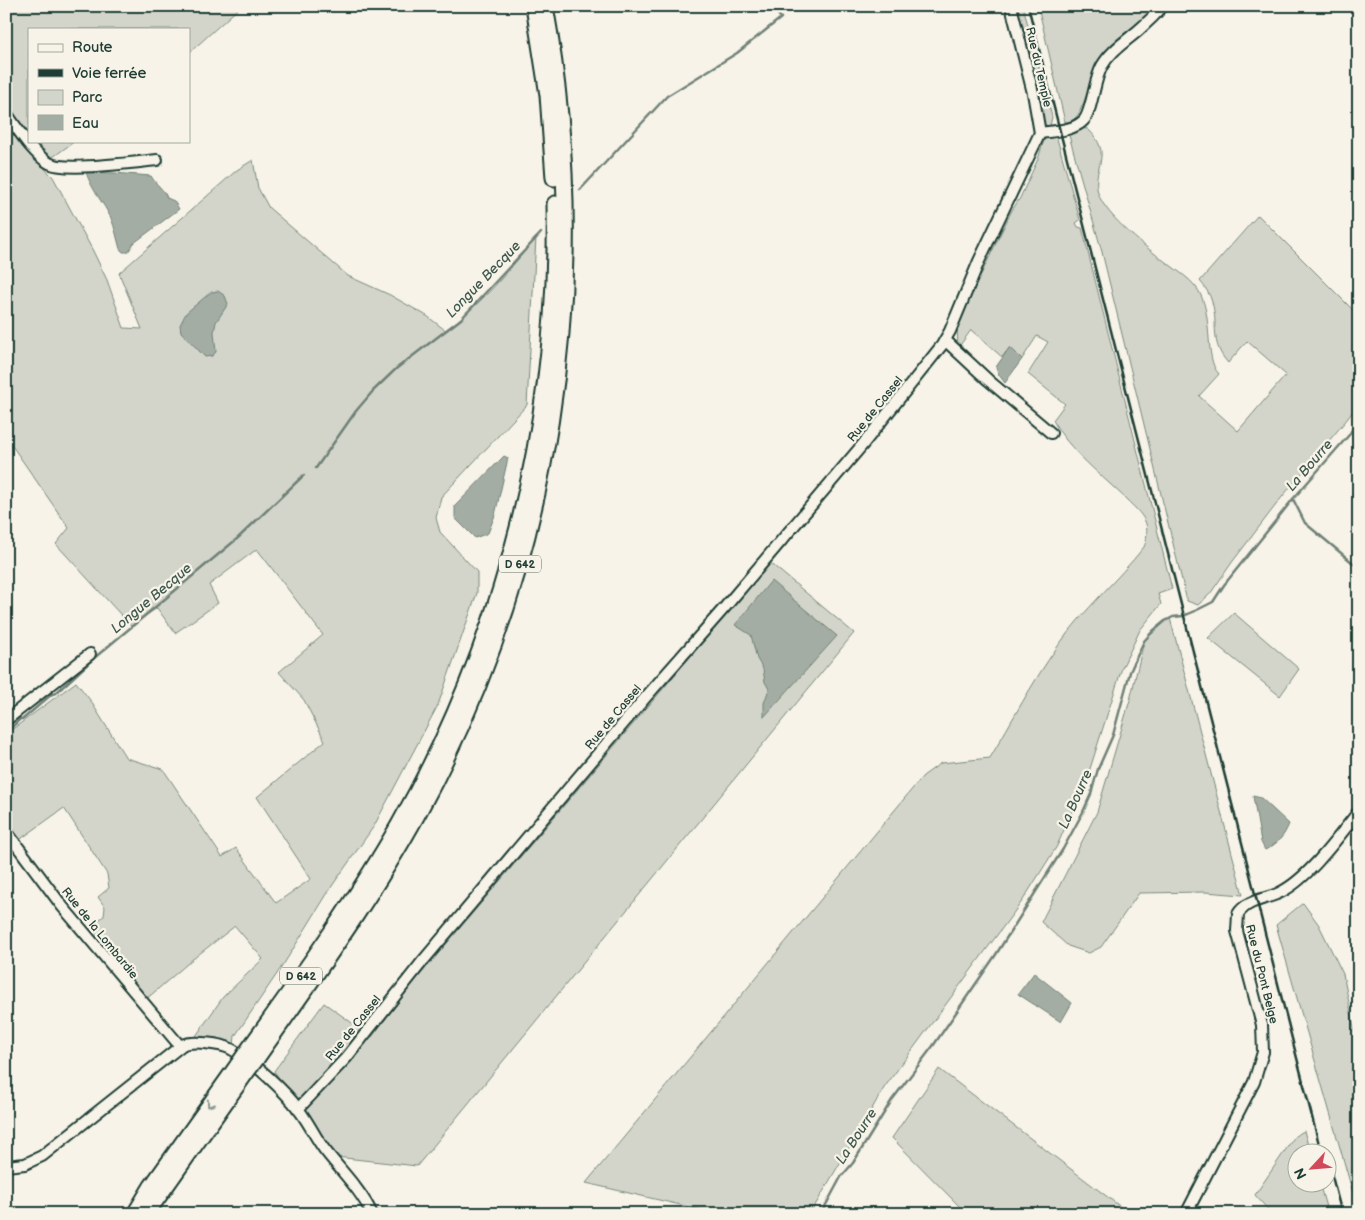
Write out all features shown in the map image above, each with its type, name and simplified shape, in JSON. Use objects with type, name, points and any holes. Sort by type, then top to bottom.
[{"type":"highway","name":"D 642","points":[[146,1214],[354,899],[416,795],[445,736],[475,664],[501,590],[530,479],[543,409],[552,331],[555,266],[555,195],[552,138],[545,74],[534,6]]},
{"type":"highway","name":"D 642","points":[[134,1214],[152,1186],[247,1062],[365,901],[396,852],[430,790],[461,725],[503,618],[524,549],[544,466],[561,345],[566,238],[563,145],[557,81],[545,6]]},
{"type":"street","name":"Rue du Temple","points":[[1011,6],[1033,93],[1040,133]]},
{"type":"street","points":[[1040,133],[1064,129],[1082,122],[1087,114],[1095,82],[1104,62],[1115,49],[1140,29],[1163,6]]},
{"type":"street","points":[[6,113],[31,146],[53,165],[75,166],[157,160]]},
{"type":"street","name":"Rue de Cassel","points":[[298,1109],[347,1057],[403,985],[644,698],[726,606],[864,443],[945,340],[979,261],[1040,133]]},
{"type":"street","points":[[945,340],[988,380],[1051,433]]},
{"type":"street","points":[[6,720],[90,654]]},
{"type":"street","name":"Rue du Pont Belge","points":[[1186,1214],[1261,1064],[1263,1052],[1262,1025],[1237,931],[1238,914],[1246,905],[1275,895],[1295,882],[1330,846],[1359,812]]},
{"type":"street","name":"Rue de la Lombardie","points":[[6,831],[62,906],[180,1046]]},
{"type":"street","points":[[6,1166],[29,1163],[46,1153],[180,1046],[192,1042],[222,1046],[233,1050],[265,1074],[298,1109],[318,1140],[364,1199],[372,1214]]},
{"type":"green space","points":[[6,6],[241,6],[190,52],[190,28],[28,28],[28,132],[6,103]]},
{"type":"green space","points":[[1014,6],[1023,6],[1052,117],[1050,126],[1044,125],[1041,120]]},
{"type":"green space","points":[[1038,6],[1158,6],[1095,72],[1078,115],[1072,121],[1065,122]]},
{"type":"green space","points":[[6,123],[24,147],[53,177],[107,280],[124,328],[142,329],[119,273],[237,170],[253,160],[258,188],[269,208],[348,276],[390,295],[427,316],[445,330],[482,299],[505,275],[536,237],[527,405],[441,497],[436,518],[440,532],[477,572],[477,593],[438,705],[374,826],[332,886],[285,962],[235,1036],[234,1045],[196,1036],[223,997],[263,959],[235,926],[144,1001],[84,931],[104,916],[105,907],[98,897],[109,888],[107,874],[64,808],[18,841],[6,824],[6,734],[76,682],[90,700],[126,758],[163,769],[222,857],[236,848],[276,903],[311,879],[257,797],[325,741],[304,700],[279,672],[323,635],[257,549],[209,585],[218,603],[175,633],[157,608],[131,626],[56,544],[69,528],[6,437]]},
{"type":"green space","points":[[1077,128],[1088,129],[1096,138],[1100,147],[1101,154],[1097,175],[1098,193],[1109,212],[1140,242],[1184,275],[1196,287],[1202,297],[1211,357],[1214,367],[1219,374],[1199,396],[1238,431],[1286,375],[1247,341],[1228,363],[1218,348],[1214,310],[1211,299],[1200,281],[1258,215],[1359,316],[1359,403],[1282,497],[1210,594],[1198,605],[1187,601],[1102,252],[1068,132]]},
{"type":"green space","points":[[1056,135],[1080,220],[1076,223],[1078,227],[1082,228],[1172,589],[1158,594],[1161,604],[1140,630],[1122,668],[1088,775],[1057,846],[1023,900],[884,1088],[810,1214],[719,1214],[586,1183],[923,776],[941,763],[990,758],[1031,687],[1058,646],[1078,620],[1144,547],[1147,530],[1143,518],[1135,508],[1076,452],[1059,431],[1053,420],[1065,404],[1028,374],[1048,342],[1037,336],[1022,359],[1010,347],[1002,357],[971,330],[958,348],[957,325],[966,302],[1011,212],[1020,198],[1038,159],[1044,140],[1048,136]]},
{"type":"green space","points":[[37,142],[74,142],[53,157],[49,156]]},
{"type":"green space","points":[[768,561],[854,633],[417,1166],[336,1157],[274,1071],[324,1003],[372,1037],[409,988],[724,617]]},
{"type":"green space","points":[[1234,613],[1299,669],[1280,696],[1208,638]]},
{"type":"green space","points":[[1170,618],[1243,895],[1205,892],[1139,893],[1101,947],[1089,953],[1068,946],[1041,922],[1097,812],[1130,700],[1144,641]]},
{"type":"green space","points":[[1303,903],[1319,925],[1343,974],[1359,1051],[1359,1214],[1276,925]]},
{"type":"green space","points":[[939,1069],[1130,1214],[967,1214],[892,1138]]},
{"type":"green space","points":[[1304,1131],[1307,1142],[1291,1142],[1295,1136]]},
{"type":"green space","points":[[1288,1146],[1288,1192],[1322,1192],[1328,1214],[1272,1214],[1255,1195]]},
{"type":"water","points":[[86,172],[151,176],[167,198],[174,201],[179,209],[134,243],[128,252],[123,252],[120,249],[111,218]]},
{"type":"water","points":[[218,291],[225,296],[228,304],[216,322],[214,332],[216,352],[212,356],[205,357],[181,332],[180,325],[186,313],[211,292]]},
{"type":"water","points":[[1010,347],[1022,359],[1005,383],[996,367]]},
{"type":"water","points":[[504,456],[508,458],[495,515],[488,533],[475,538],[455,518],[455,506]]},
{"type":"water","points":[[771,581],[837,636],[764,717],[764,703],[769,689],[765,682],[763,669],[757,659],[751,635],[735,625]]},
{"type":"water","points":[[1253,796],[1261,798],[1289,824],[1280,840],[1265,850],[1261,842]]},
{"type":"water","points":[[1034,973],[1072,1003],[1061,1022],[1018,994]]},
{"type":"waterway","name":"Longue Becque","points":[[580,190],[667,96],[737,53],[781,18],[772,6]]},
{"type":"waterway","name":"Longue Becque","points":[[316,468],[356,411],[373,391],[397,368],[461,319],[541,233]]},
{"type":"waterway","name":"La Bourre","points":[[821,1214],[841,1177],[853,1163],[892,1100],[933,1046],[995,956],[1063,849],[1091,794],[1098,769],[1113,735],[1130,672],[1144,641],[1165,621],[1173,617],[1183,616],[1213,602],[1224,585],[1293,499],[1349,435],[1359,418]]},
{"type":"waterway","name":"Longue Becque","points":[[6,733],[20,719],[23,719],[52,694],[56,693],[93,659],[238,538],[304,475]]},
{"type":"waterway","points":[[1293,499],[1305,523],[1359,568]]},
{"type":"railway","points":[[1028,6],[1318,1142]]},
{"type":"railway","points":[[1336,1192],[1342,1214]]}]
